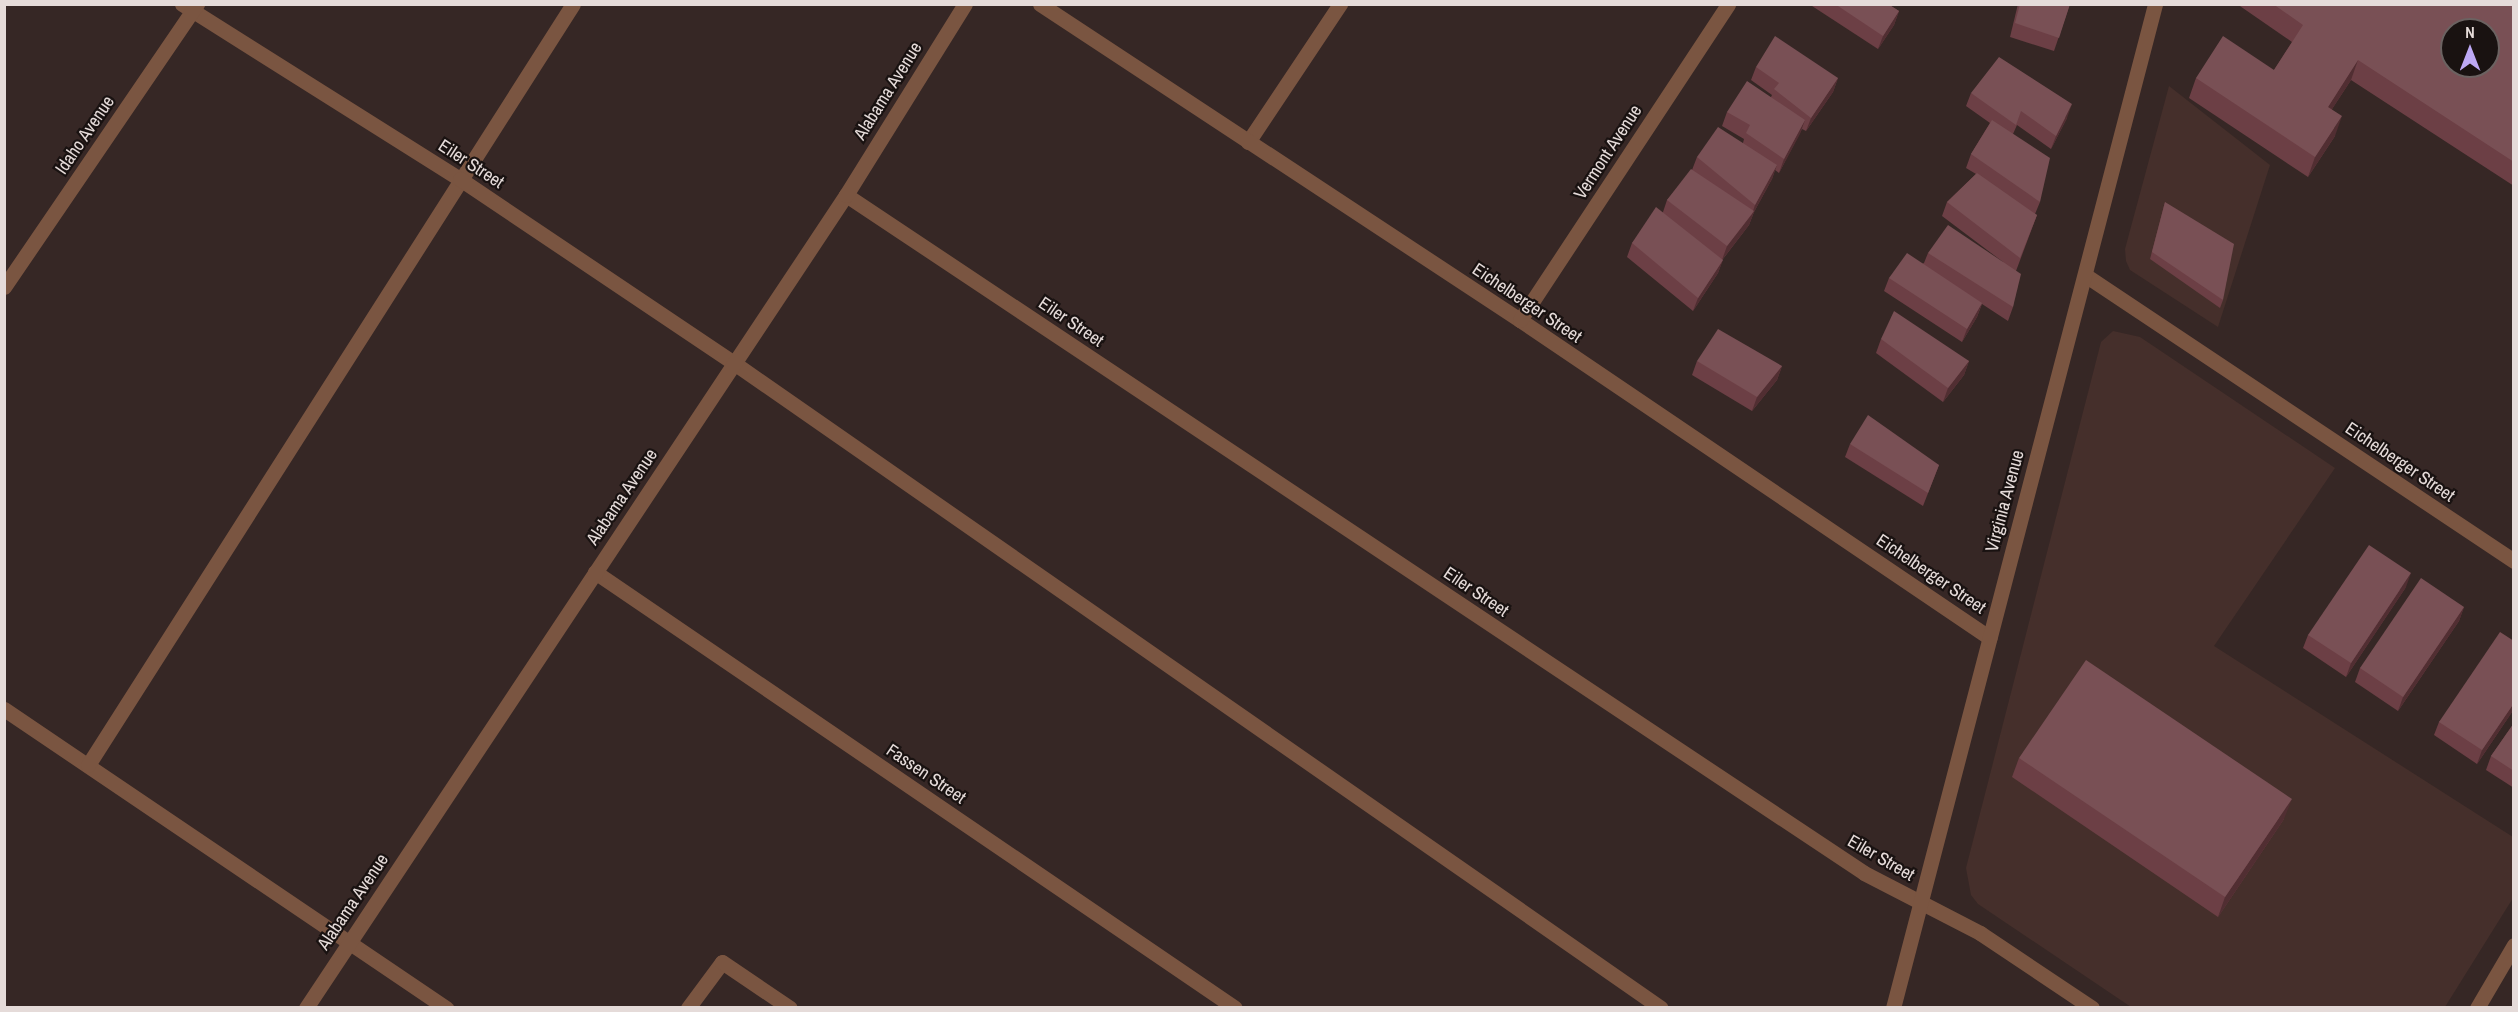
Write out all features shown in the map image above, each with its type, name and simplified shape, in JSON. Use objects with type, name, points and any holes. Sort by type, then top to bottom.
[{"type":"street","points":[[88,765],[573,4]]},
{"type":"street","name":"Alabama Avenue","points":[[306,1008],[846,195],[965,4]]},
{"type":"street","name":"Eichelberger Street","points":[[1040,4],[1520,320],[1990,638]]},
{"type":"street","points":[[1248,142],[1340,4]]},
{"type":"street","name":"Vermont Avenue","points":[[1520,320],[1728,4]]},
{"type":"street","name":"Virginia Avenue","points":[[1893,1008],[2155,4]]},
{"type":"street","name":"Eiler Street","points":[[190,7],[460,179],[734,363],[1661,1008]]},
{"type":"street","name":"Idaho Avenue","points":[[4,287],[190,7]]},
{"type":"street","name":"Eiler Street","points":[[846,195],[1864,873],[1980,933],[2092,1008]]},
{"type":"street","name":"Eichelberger Street","points":[[2085,275],[2514,561]]},
{"type":"street","name":"Fassen Street","points":[[595,572],[1235,1008]]},
{"type":"street","points":[[4,709],[446,1008]]},
{"type":"street","points":[[2477,1008],[2514,945]]},
{"type":"street","points":[[688,1008],[722,962],[790,1008]]},
{"type":"shaded area","points":[[2169,86],[2270,165],[2218,327],[2130,270],[2126,261],[2125,249]]},
{"type":"shaded area","points":[[2113,331],[2140,337],[2335,468],[2214,646],[2513,837],[2513,898],[2445,1007],[2131,1007],[1978,904],[1971,895],[1966,868],[2101,342]]},
{"type":"building","points":[[1835,4],[1888,4],[1899,11],[1883,36]]},
{"type":"building","points":[[2020,4],[2070,4],[2059,38],[2015,23]]},
{"type":"building","points":[[2273,4],[2514,4],[2514,162],[2358,60],[2328,107],[2342,116],[2315,157],[2196,78],[2223,36],[2274,70],[2303,25]]},
{"type":"building","points":[[1775,36],[1838,78],[1811,118],[1774,89],[1779,83],[1756,67]]},
{"type":"building","points":[[1999,57],[2072,104],[2056,136],[2021,111],[2016,125],[1971,93]]},
{"type":"building","points":[[1747,81],[1805,120],[1784,159],[1746,133],[1750,125],[1727,112]]},
{"type":"building","points":[[1992,120],[2050,158],[2040,202],[1971,154]]},
{"type":"building","points":[[1718,127],[1777,165],[1755,205],[1697,157]]},
{"type":"building","points":[[1691,169],[1754,211],[1727,246],[1667,200]]},
{"type":"building","points":[[1977,173],[2037,215],[2020,258],[1947,202]]},
{"type":"building","points":[[2165,202],[2234,244],[2223,300],[2152,252]]},
{"type":"building","points":[[1656,207],[1723,260],[1698,298],[1632,243]]},
{"type":"building","points":[[1948,225],[2021,274],[2013,307],[1928,253]]},
{"type":"building","points":[[1907,253],[1982,303],[1967,329],[1889,278]]},
{"type":"building","points":[[1894,311],[1969,361],[1948,388],[1881,339]]},
{"type":"building","points":[[1718,329],[1782,366],[1757,397],[1697,361]]},
{"type":"building","points":[[1868,415],[1939,465],[1928,493],[1850,444]]},
{"type":"building","points":[[2369,545],[2411,573],[2351,663],[2308,635]]},
{"type":"building","points":[[2421,578],[2464,607],[2403,697],[2360,668]]},
{"type":"building","points":[[2500,632],[2514,641],[2514,703],[2482,750],[2439,722]]},
{"type":"building","points":[[2086,660],[2292,799],[2225,897],[2019,758]]},
{"type":"building","points":[[2514,723],[2514,771],[2491,756]]}]
